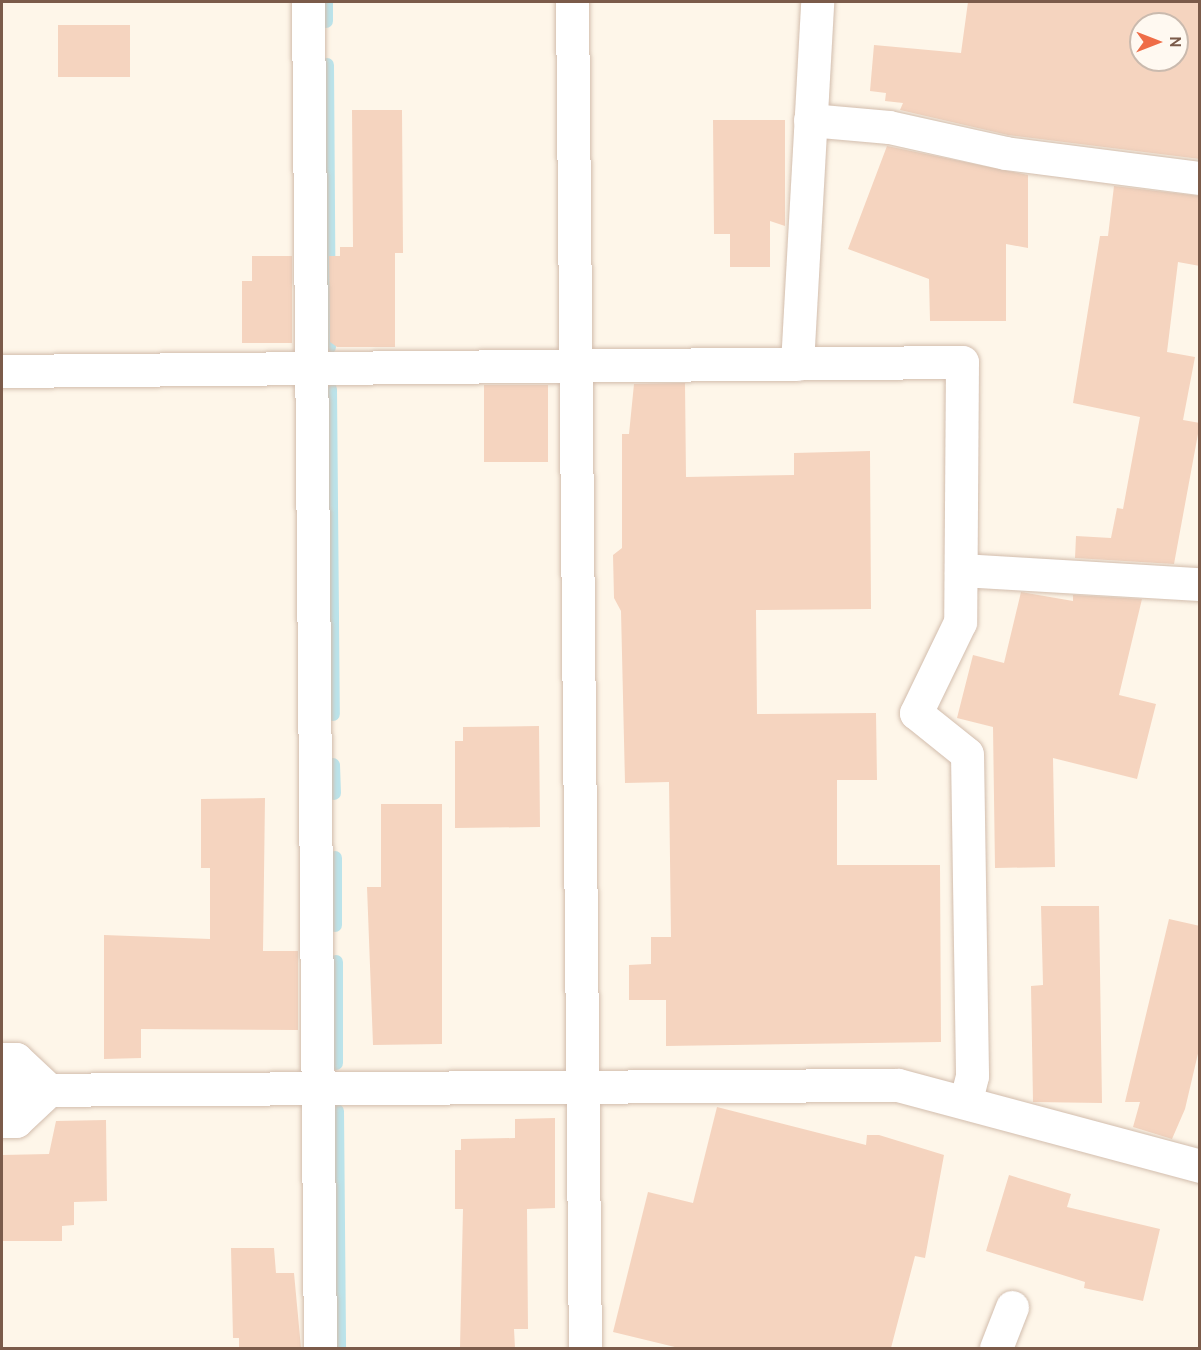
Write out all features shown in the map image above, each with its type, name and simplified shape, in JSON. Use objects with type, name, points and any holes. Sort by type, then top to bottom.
[{"type":"street","points":[[308,2],[320,1348]]},
{"type":"street","points":[[572,2],[585,1348]]},
{"type":"street","points":[[797,364],[817,2]]},
{"type":"street","points":[[810,120],[890,127],[1005,153],[1200,178]]},
{"type":"street","points":[[2,371],[962,362],[960,622],[916,713],[967,754],[972,1076],[966,1100]]},
{"type":"street","points":[[961,570],[1200,584]]},
{"type":"street","points":[[2,1059],[16,1059],[49,1090]]},
{"type":"street","points":[[2,1090],[846,1082],[898,1085],[966,1100],[1200,1166]]},
{"type":"street","points":[[2,1121],[16,1120],[49,1090]]},
{"type":"street","points":[[996,1348],[1012,1307]]},
{"type":"building","points":[[968,2],[1200,2],[1200,159],[1008,135],[900,110],[903,103],[885,101],[886,93],[870,91],[874,45],[961,53]]},
{"type":"building","points":[[58,25],[130,25],[130,77],[58,77]]},
{"type":"building","points":[[352,110],[402,110],[403,253],[395,253],[395,347],[337,347],[330,342],[329,256],[340,256],[340,247],[353,247]]},
{"type":"building","points":[[713,120],[785,120],[785,226],[770,221],[770,267],[730,267],[730,234],[714,234]]},
{"type":"building","points":[[887,146],[1028,175],[1028,248],[1006,244],[1006,321],[930,321],[929,279],[848,249]]},
{"type":"building","points":[[1114,186],[1200,196],[1200,266],[1178,262],[1167,352],[1195,357],[1183,420],[1200,423],[1174,564],[1075,558],[1076,536],[1111,538],[1117,508],[1123,509],[1140,417],[1073,403],[1100,236],[1108,236]]},
{"type":"building","points":[[252,256],[292,256],[292,343],[242,343],[242,281],[252,281]]},
{"type":"building","points":[[685,383],[686,477],[794,475],[794,453],[870,451],[871,609],[756,610],[757,714],[876,713],[877,780],[837,780],[837,865],[940,865],[941,1042],[666,1046],[666,1000],[629,1000],[629,965],[651,964],[651,937],[671,937],[669,782],[625,783],[621,611],[614,598],[613,555],[622,548],[622,434],[629,434],[634,384]]},
{"type":"building","points":[[484,385],[548,385],[548,462],[484,462]]},
{"type":"building","points":[[1021,592],[1073,601],[1073,595],[1142,599],[1119,695],[1156,704],[1137,779],[1053,758],[1055,867],[995,868],[993,727],[957,718],[973,655],[1004,663]]},
{"type":"building","points":[[539,726],[540,827],[455,828],[455,741],[463,741],[463,727]]},
{"type":"building","points":[[265,798],[263,951],[298,951],[298,1030],[141,1029],[141,1058],[104,1059],[104,935],[210,939],[210,868],[201,868],[201,799]]},
{"type":"building","points":[[381,804],[442,804],[442,1044],[373,1045],[367,887],[381,887]]},
{"type":"building","points":[[1041,906],[1099,906],[1102,1103],[1033,1102],[1031,986],[1043,985]]},
{"type":"building","points":[[1169,919],[1200,926],[1200,1045],[1185,1109],[1172,1139],[1133,1127],[1140,1102],[1125,1102]]},
{"type":"building","points":[[717,1107],[866,1145],[867,1135],[879,1135],[944,1155],[925,1258],[915,1256],[891,1348],[679,1348],[613,1332],[648,1192],[693,1203]]},
{"type":"building","points":[[555,1118],[555,1208],[527,1209],[528,1329],[514,1329],[515,1348],[460,1348],[463,1209],[455,1209],[455,1150],[461,1150],[461,1139],[515,1138],[515,1119]]},
{"type":"building","points":[[106,1120],[107,1201],[74,1202],[74,1225],[62,1226],[62,1241],[2,1241],[2,1155],[49,1154],[56,1121]]},
{"type":"building","points":[[1009,1175],[1071,1194],[1067,1207],[1160,1229],[1143,1301],[1084,1288],[1085,1282],[986,1251]]},
{"type":"building","points":[[231,1248],[274,1248],[276,1273],[294,1273],[301,1348],[239,1348],[239,1338],[233,1338]]},
{"type":"waterway","points":[[326,2],[326,21]]},
{"type":"waterway","points":[[327,65],[329,347]]},
{"type":"waterway","points":[[330,389],[333,714]]},
{"type":"waterway","points":[[333,765],[334,793]]},
{"type":"waterway","points":[[335,858],[335,925]]},
{"type":"waterway","points":[[336,962],[336,1063]]},
{"type":"waterway","points":[[337,1111],[339,1348]]}]
